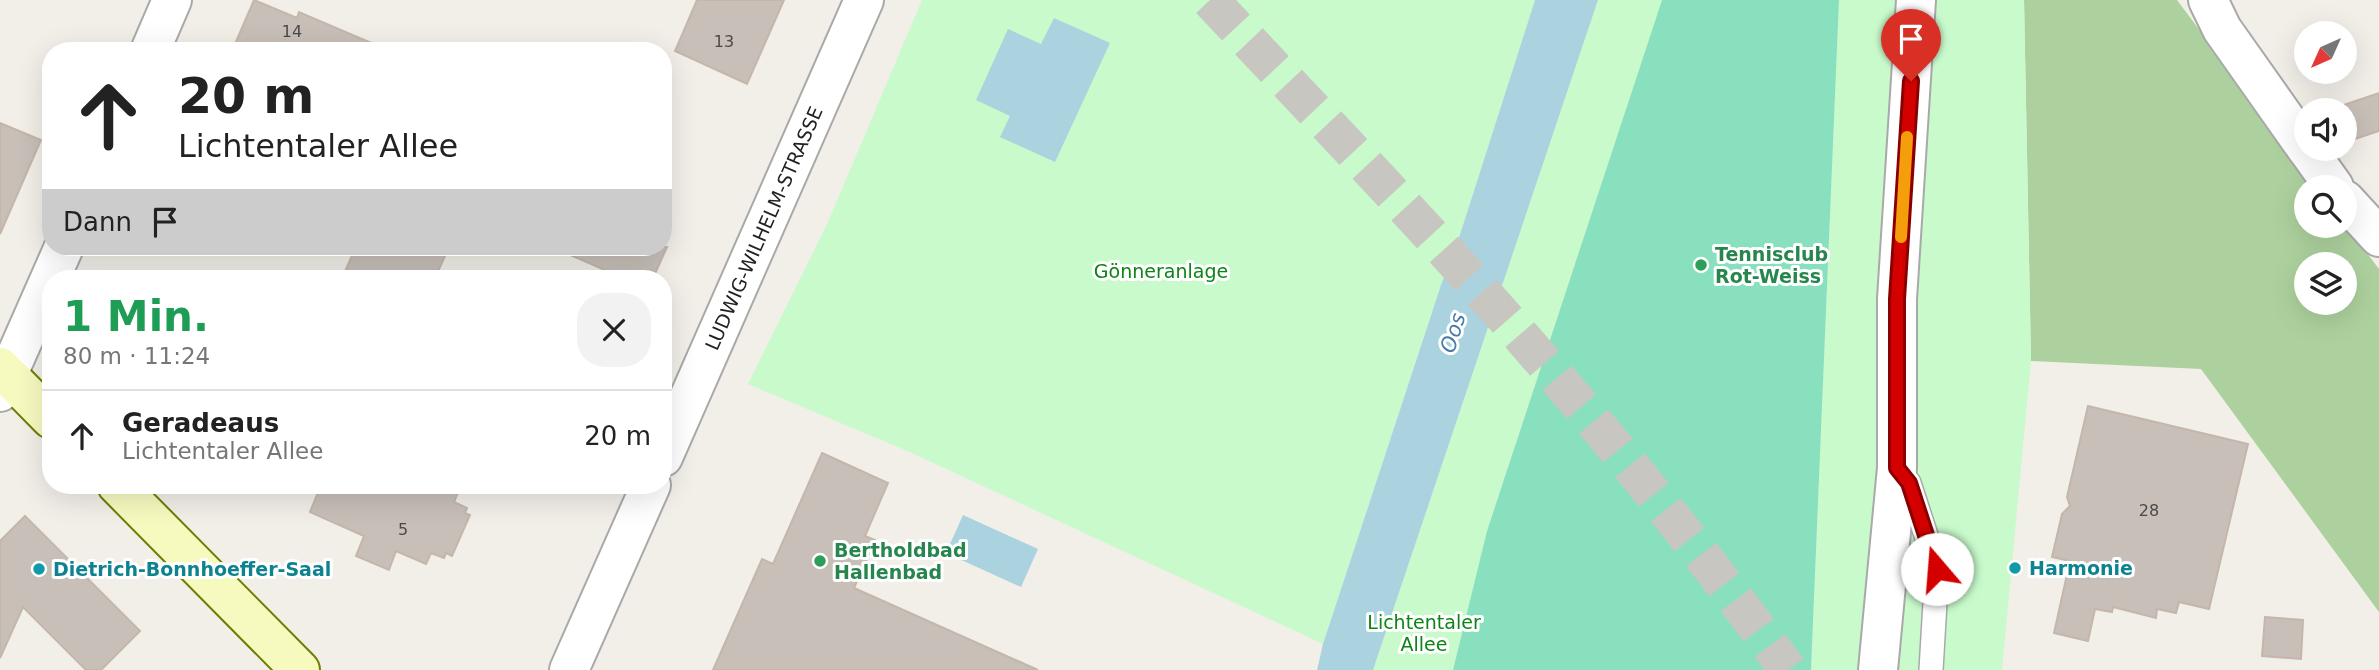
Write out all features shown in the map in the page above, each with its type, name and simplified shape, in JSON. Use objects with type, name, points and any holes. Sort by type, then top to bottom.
[{"type":"main road","points":[[3,379],[42,412]]},
{"type":"main road","points":[[126,494],[300,670]]},
{"type":"street","points":[[154,42],[172,0]]},
{"type":"street","name":"LUDWIG-WILHELM-STRASSE","points":[[672,437],[864,0]]},
{"type":"street","points":[[1878,670],[1897,468],[1897,299],[1916,0]]},
{"type":"street","points":[[2208,0],[2222,29],[2294,130]]},
{"type":"street","points":[[2357,213],[2379,237]]},
{"type":"street","points":[[3,379],[42,295]]},
{"type":"street","points":[[569,670],[647,494]]},
{"type":"lane","points":[[1897,468],[1909,483],[1937,569],[1931,670]]},
{"type":"green space","name":"Gönneranlage","points":[[922,0],[1535,0],[1456,247],[1441,285],[1323,644],[912,453],[748,384],[828,222]]},
{"type":"green space","name":"Lichtentaler Allee","points":[[1598,0],[1662,0],[1487,531],[1453,670],[1373,670]]},
{"type":"green space","name":"Tennisclub Rot-Weiss","points":[[1662,0],[1839,0],[1811,670],[1453,670],[1487,531]]},
{"type":"green space","points":[[1839,0],[2024,0],[2031,361],[2002,670],[1811,670]]},
{"type":"green space","points":[[2024,0],[2177,0],[2294,156],[2294,161],[2298,161],[2308,175],[2294,175],[2294,238],[2356,238],[2379,269],[2379,612],[2201,369],[2031,361]]},
{"type":"water","name":"Oos","points":[[1535,0],[1598,0],[1373,670],[1317,670],[1323,644],[1441,285],[1456,247]]},
{"type":"water","points":[[1054,18],[1110,43],[1055,162],[1000,137],[1010,116],[976,100],[1008,29],[1041,44]]},
{"type":"water","points":[[963,515],[1038,549],[1021,587],[946,553]]},
{"type":"building","points":[[254,0],[297,18],[299,12],[369,42],[236,42]]},
{"type":"building","points":[[697,0],[784,0],[747,84],[675,51]]},
{"type":"building","points":[[2379,93],[2379,131],[2357,138],[2357,101]]},
{"type":"building","points":[[0,123],[41,140],[0,234]]},
{"type":"building","points":[[352,256],[445,256],[439,270],[346,270]]},
{"type":"building","points":[[573,256],[663,256],[657,270],[605,270]]},
{"type":"building","points":[[2088,406],[2248,444],[2209,609],[2179,602],[2176,613],[2157,609],[2156,618],[2113,607],[2112,612],[2095,609],[2088,641],[2054,633],[2070,561],[2052,557],[2062,514],[2070,506],[2067,497]]},
{"type":"building","name":"Bertholdbad Hallenbad","points":[[822,453],[888,483],[865,536],[875,540],[854,588],[1038,670],[713,670],[762,559],[773,564]]},
{"type":"building","points":[[317,494],[457,494],[454,502],[467,508],[465,513],[470,515],[452,556],[446,553],[444,558],[431,553],[426,564],[396,551],[389,570],[356,556],[364,536],[310,512]]},
{"type":"building","name":"Dietrich-Bonnhoeffer-Saal","points":[[25,516],[140,631],[101,670],[86,670],[23,607],[0,658],[0,541]]},
{"type":"building","points":[[2265,617],[2303,620],[2301,659],[2262,656]]},
{"type":"tunnel","points":[[1210,0],[1410,212],[1527,343],[1661,504],[1788,670]]},
{"type":"slow traffic","points":[[1901,237],[1907,137]]},
{"type":"place","name":"Tennisclub Rot-Weiss","points":[[1701,265]]},
{"type":"place","name":"Bertholdbad Hallenbad","points":[[820,561]]},
{"type":"place","name":"Harmonie","points":[[2015,568]]},
{"type":"place","name":"Dietrich-Bonnhoeffer-Saal","points":[[39,569]]},
{"type":"route","points":[[1911,81],[1896,319],[1897,468],[1909,483],[1937,569]]}]
